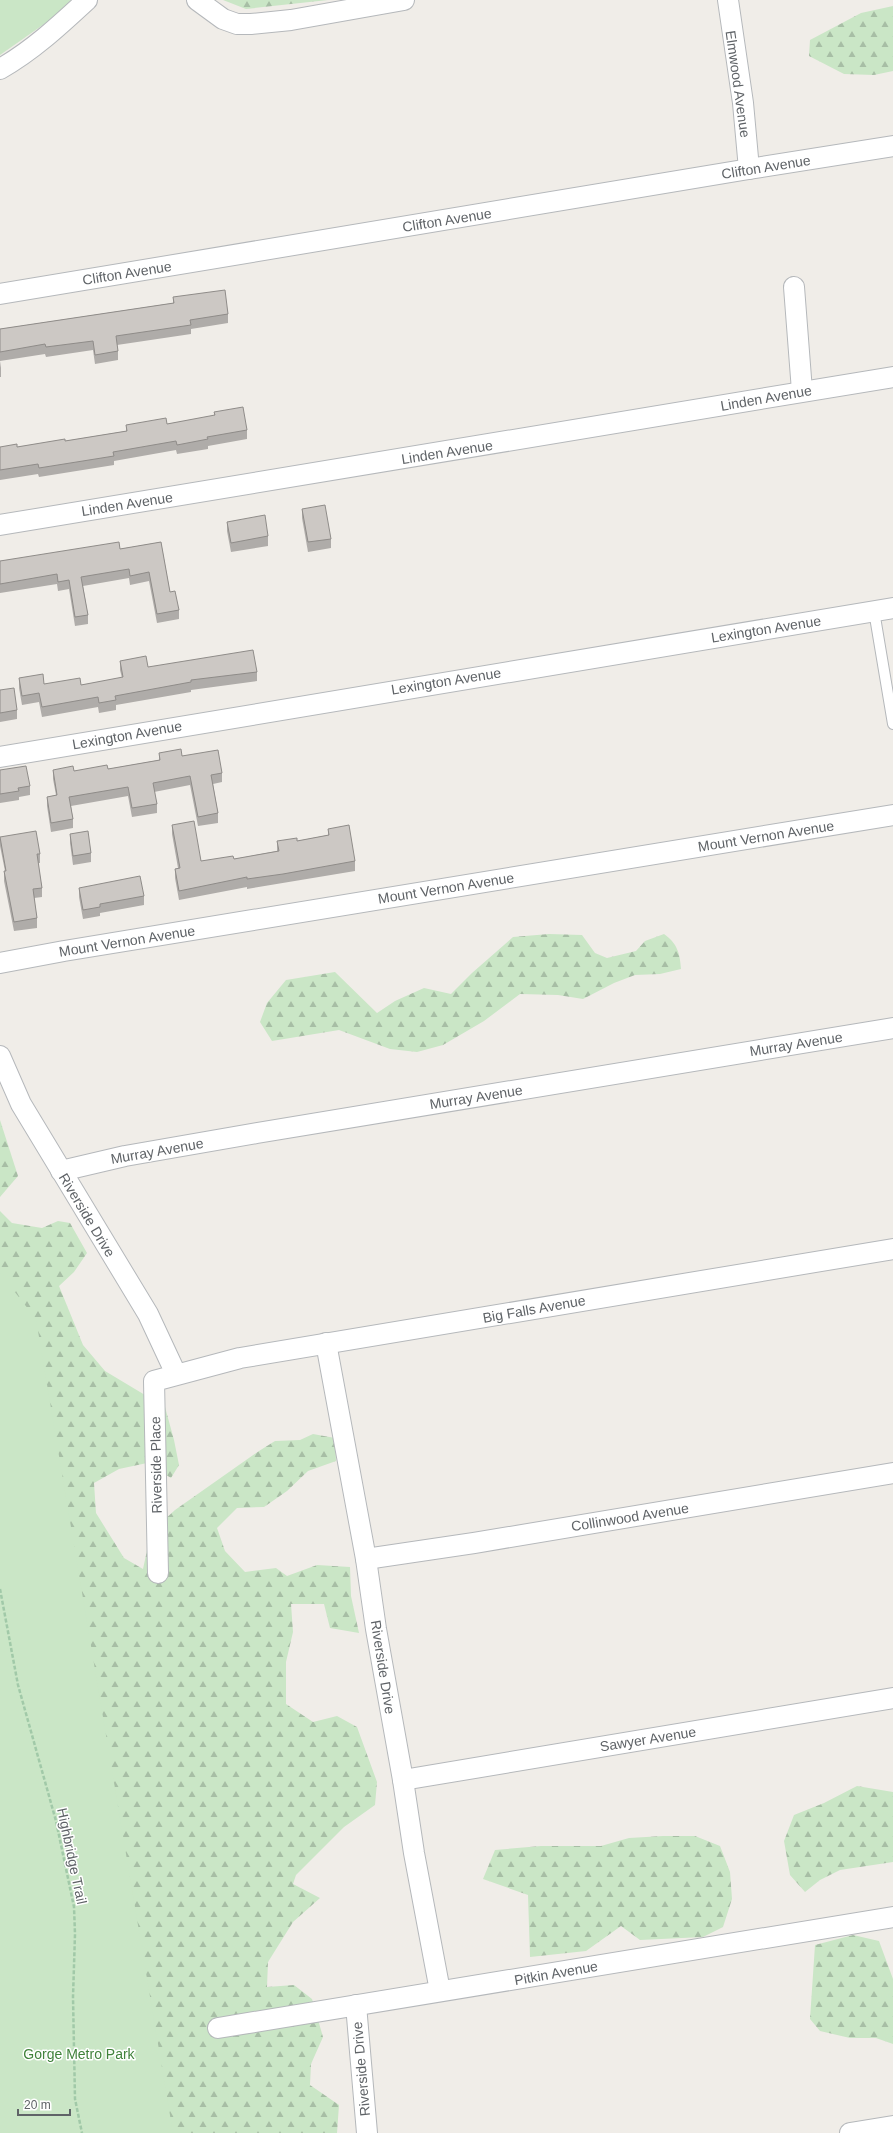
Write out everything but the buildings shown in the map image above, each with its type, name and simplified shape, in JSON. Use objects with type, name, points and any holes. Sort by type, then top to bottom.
[{"type":"street","points":[[0,69],[61,25],[87,0]]},
{"type":"street","points":[[197,0],[223,19],[237,24],[251,24],[291,20],[404,0]]},
{"type":"street","name":"Elmwood Avenue","points":[[728,0],[743,103],[749,169]]},
{"type":"street","name":"Clifton Avenue","points":[[0,294],[893,146]]},
{"type":"street","points":[[794,287],[802,391]]},
{"type":"street","name":"Linden Avenue","points":[[0,525],[893,377]]},
{"type":"street","name":"Lexington Avenue","points":[[0,757],[893,608]]},
{"type":"street","name":"Mount Vernon Avenue","points":[[0,963],[64,951],[893,815]]},
{"type":"street","name":"Murray Avenue","points":[[61,1171],[125,1156],[893,1028]]},
{"type":"street","name":"Riverside Drive","points":[[0,1056],[21,1104],[148,1314],[176,1374]]},
{"type":"street","name":"Big Falls Avenue","points":[[176,1374],[240,1358],[326,1343],[893,1249]]},
{"type":"street","name":"Riverside Drive","points":[[326,1343],[366,1559],[414,1853],[440,1991]]},
{"type":"street","name":"Riverside Place","points":[[158,1573],[154,1381],[176,1374]]},
{"type":"street","name":"Collinwood Avenue","points":[[366,1559],[474,1543],[893,1473]]},
{"type":"street","name":"Sawyer Avenue","points":[[403,1780],[893,1698]]},
{"type":"street","name":"Pitkin Avenue","points":[[218,2028],[893,1917]]},
{"type":"street","name":"Riverside Drive","points":[[356,2005],[367,2133]]},
{"type":"street","points":[[850,2133],[893,2126]]},
{"type":"lane","points":[[874,611],[893,724]]},
{"type":"path","name":"Highbridge Trail","points":[[0,1589],[18,1685],[56,1821],[74,1907],[75,1934],[73,1997],[75,2099],[82,2133]]},
{"type":"green space","points":[[0,0],[71,0],[57,15],[0,55]]},
{"type":"green space","points":[[223,0],[328,0],[246,9]]},
{"type":"green space","points":[[893,6],[893,71],[874,75],[844,74],[809,56],[810,40],[861,13]]},
{"type":"green space","points":[[549,934],[582,935],[595,953],[607,958],[636,951],[645,941],[664,934],[672,941],[677,949],[681,969],[660,974],[635,975],[614,983],[583,999],[558,995],[520,994],[484,1021],[443,1045],[417,1052],[390,1049],[339,1030],[272,1041],[260,1022],[267,1003],[286,980],[335,972],[377,1013],[395,1001],[424,988],[451,994],[472,973],[513,937]]},
{"type":"green space","points":[[0,1120],[18,1176],[0,1197]]},
{"type":"green space","points":[[0,1211],[12,1223],[42,1228],[58,1221],[70,1223],[87,1253],[74,1272],[59,1286],[83,1345],[105,1371],[165,1407],[179,1465],[171,1478],[147,1463],[119,1469],[94,1483],[96,1513],[124,1558],[143,1569],[151,1532],[175,1510],[275,1441],[300,1440],[313,1434],[335,1438],[336,1461],[308,1471],[287,1491],[264,1507],[237,1508],[217,1528],[225,1551],[245,1572],[276,1568],[287,1576],[317,1565],[350,1567],[351,1596],[359,1633],[330,1628],[324,1604],[291,1604],[293,1632],[286,1662],[286,1704],[313,1722],[337,1716],[357,1727],[377,1782],[375,1805],[344,1827],[296,1875],[293,1884],[320,1898],[293,1922],[268,1962],[267,1987],[294,1985],[312,1999],[323,2037],[311,2064],[310,2085],[339,2105],[337,2133],[99,2133],[0,1496]]},
{"type":"green space","name":"Gorge Metro Park","points":[[0,1273],[36,1319],[173,2133],[0,2133]]},
{"type":"green space","points":[[857,1786],[893,1792],[893,1862],[840,1870],[820,1880],[805,1892],[790,1875],[784,1841],[794,1815],[824,1803]]},
{"type":"green space","points":[[695,1836],[720,1846],[730,1872],[732,1899],[723,1927],[703,1937],[640,1940],[621,1926],[586,1951],[530,1957],[528,1895],[483,1879],[495,1850],[541,1846],[601,1846],[629,1838]]},
{"type":"green space","points":[[853,1935],[879,1941],[893,1979],[893,2044],[876,2038],[850,2038],[820,2031],[810,2019],[815,1945]]}]
